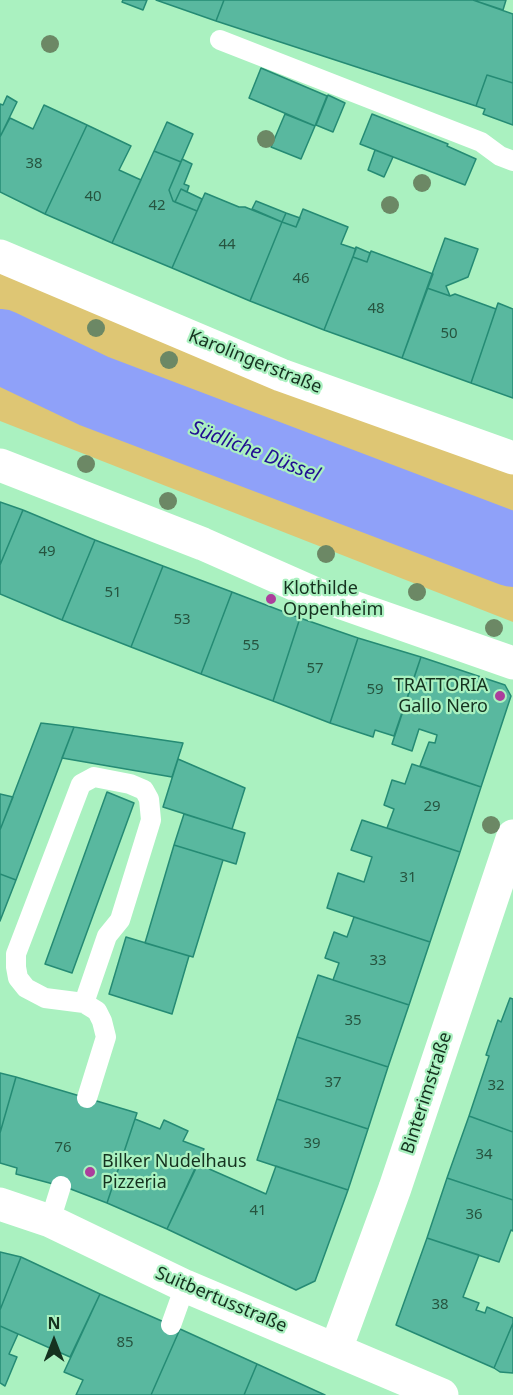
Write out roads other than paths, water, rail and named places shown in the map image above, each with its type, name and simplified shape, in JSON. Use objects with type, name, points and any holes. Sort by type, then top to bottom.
[{"type":"street","name":"Karolingerstraße","points":[[0,256],[281,375],[513,458]]},
{"type":"street","points":[[0,465],[203,544],[316,594],[513,663]]},
{"type":"street","name":"Binterimstraße","points":[[336,1349],[395,1188],[513,836]]},
{"type":"street","name":"Suitbertusstraße","points":[[0,1204],[50,1221],[185,1286],[336,1349],[405,1388],[442,1395]]},
{"type":"lane","points":[[220,40],[481,142],[500,156],[513,161]]},
{"type":"lane","points":[[84,1003],[107,936],[120,920],[151,820],[149,799],[144,790],[130,784],[93,777],[81,784],[8,976],[18,978],[26,988],[45,998],[84,1003],[97,1011],[106,1037],[87,1098]]},
{"type":"lane","points":[[50,1221],[61,1186]]},
{"type":"lane","points":[[171,1325],[185,1286]]},
{"type":"waterway","name":"Südliche Düssel","points":[[0,346],[94,391],[513,550]]},
{"type":"place","name":"Klothilde Oppenheim","points":[[271,599]]},
{"type":"place","name":"TRATTORIA Gallo Nero","points":[[500,696]]},
{"type":"place","name":"Bilker Nudelhaus Pizzeria","points":[[90,1172]]}]
